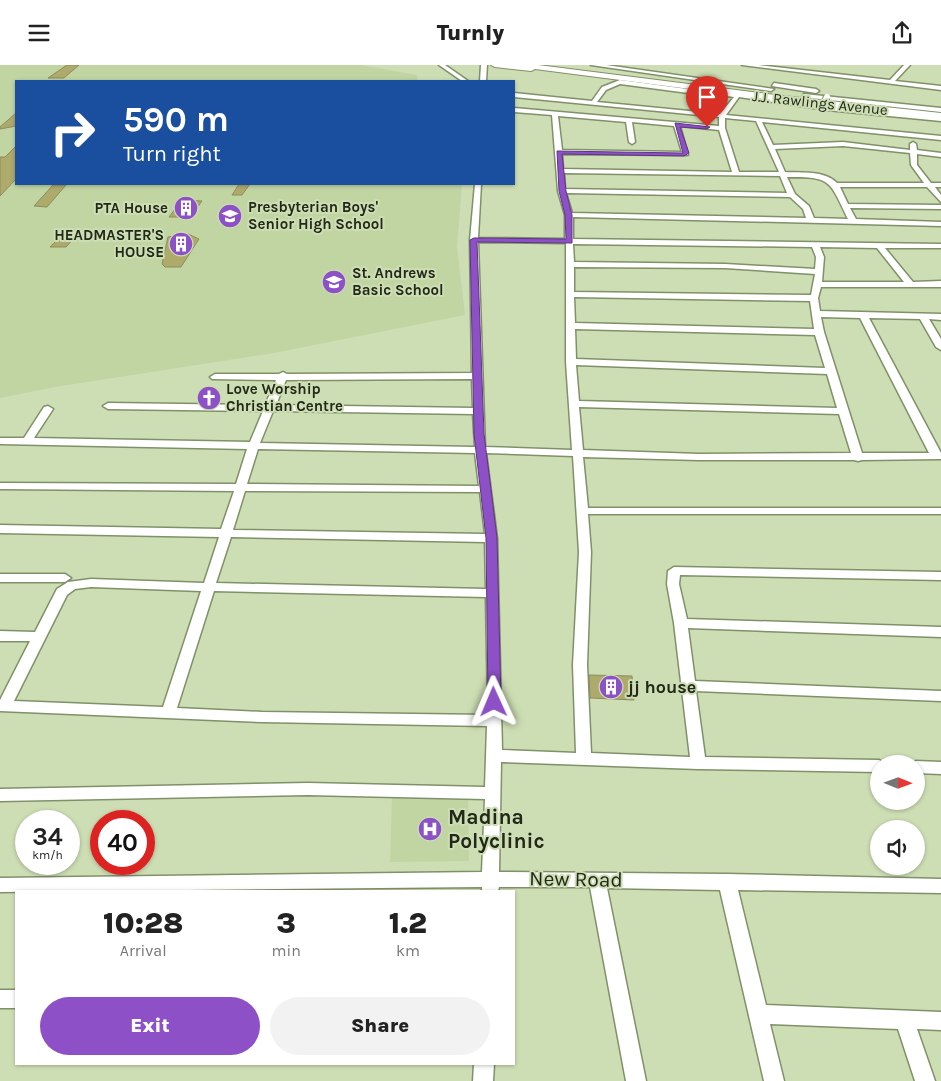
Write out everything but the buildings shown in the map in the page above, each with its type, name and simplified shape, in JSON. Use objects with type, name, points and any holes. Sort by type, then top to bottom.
[{"type":"highway","points":[[495,65],[625,79]]},
{"type":"highway","name":"J.J. Rawlings Avenue","points":[[520,65],[560,67],[834,102],[941,113]]},
{"type":"highway","name":"J.J. Rawlings Avenue","points":[[560,67],[690,89],[836,106],[941,113]]},
{"type":"street","points":[[442,65],[449,68],[463,80]]},
{"type":"street","points":[[483,80],[484,65]]},
{"type":"street","points":[[594,65],[941,113]]},
{"type":"street","points":[[744,65],[941,89]]},
{"type":"street","points":[[771,89],[785,70],[792,65]]},
{"type":"street","points":[[890,83],[907,65]]},
{"type":"street","points":[[594,103],[601,91],[611,84],[620,82],[911,116],[941,113]]},
{"type":"street","points":[[716,87],[771,89]]},
{"type":"street","points":[[690,89],[736,97]]},
{"type":"street","points":[[515,95],[941,138]]},
{"type":"street","points":[[736,97],[722,116],[722,128],[736,173]]},
{"type":"street","points":[[821,109],[827,97]]},
{"type":"street","points":[[515,110],[722,128]]},
{"type":"street","points":[[555,113],[562,191],[568,215],[570,241],[571,362],[584,511],[585,590],[580,665],[584,758]]},
{"type":"street","points":[[911,116],[914,165],[941,200]]},
{"type":"street","points":[[758,119],[792,195],[806,208],[812,220]]},
{"type":"street","points":[[629,120],[632,142]]},
{"type":"street","points":[[559,152],[686,154],[677,125]]},
{"type":"street","points":[[771,147],[843,144],[941,155]]},
{"type":"street","points":[[561,171],[783,174],[823,177],[836,185],[941,185]]},
{"type":"street","points":[[478,185],[474,240],[478,411],[480,450],[491,538],[495,721],[490,885]]},
{"type":"street","points":[[836,185],[853,221]]},
{"type":"street","points":[[562,191],[792,195]]},
{"type":"street","points":[[846,206],[941,207]]},
{"type":"street","points":[[568,215],[941,224]]},
{"type":"street","points":[[474,240],[880,246],[941,245]]},
{"type":"street","points":[[815,245],[820,257],[818,285],[814,298],[819,333],[858,458]]},
{"type":"street","points":[[880,246],[910,284]]},
{"type":"street","points":[[570,264],[628,267],[725,266],[818,272]]},
{"type":"street","points":[[818,285],[941,285]]},
{"type":"street","points":[[570,294],[814,298]]},
{"type":"street","points":[[817,314],[941,317]]},
{"type":"street","points":[[0,441],[480,450],[579,454],[858,458],[938,456],[863,314]]},
{"type":"street","points":[[923,317],[941,347]]},
{"type":"street","points":[[572,326],[819,333]]},
{"type":"street","points":[[571,362],[831,371]]},
{"type":"street","points":[[216,377],[284,375],[477,376]]},
{"type":"street","points":[[168,714],[254,445],[284,375]]},
{"type":"street","points":[[574,404],[842,411]]},
{"type":"street","points":[[108,406],[478,411]]},
{"type":"street","points":[[27,441],[48,409]]},
{"type":"street","points":[[0,486],[484,489]]},
{"type":"street","points":[[584,511],[941,511]]},
{"type":"street","points":[[0,529],[491,538]]},
{"type":"street","points":[[698,763],[690,686],[673,584],[674,571],[941,576]]},
{"type":"street","points":[[0,578],[65,578]]},
{"type":"street","points":[[492,593],[91,583],[72,585],[62,592],[2,706],[168,714],[495,721]]},
{"type":"street","points":[[681,623],[941,632]]},
{"type":"street","points":[[0,636],[40,637]]},
{"type":"street","points":[[690,686],[941,696]]},
{"type":"street","points":[[494,756],[870,767]]},
{"type":"street","points":[[925,767],[941,768]]},
{"type":"street","points":[[0,795],[308,789],[493,793]]},
{"type":"street","points":[[597,880],[636,1081]]},
{"type":"street","name":"New Road","points":[[0,885],[490,885],[597,880],[941,886]]},
{"type":"street","points":[[727,881],[774,1081]]},
{"type":"street","points":[[0,999],[15,999]]},
{"type":"street","points":[[758,1014],[941,1021]]},
{"type":"street","points":[[904,1019],[925,1081]]},
{"type":"street","points":[[483,1081],[484,1065]]},
{"type":"shaded area","name":"Presbyterian Boys' Senior High School","points":[[0,65],[361,65],[417,75],[418,80],[15,80],[15,185],[462,185],[457,247],[465,315],[274,353],[55,387],[0,398]]},
{"type":"shaded area","name":"Madina Polyclinic","points":[[392,796],[468,796],[469,861],[390,862]]},
{"type":"place","name":"PTA House","points":[[186,208]]},
{"type":"place","name":"Presbyterian Boys' Senior High School","points":[[230,216]]},
{"type":"place","name":"HEADMASTER'S HOUSE","points":[[181,244]]},
{"type":"place","name":"St. Andrews Basic School","points":[[334,282]]},
{"type":"place","name":"Love Worship Christian Centre","points":[[209,398]]},
{"type":"place","name":"jj house","points":[[611,687]]},
{"type":"place","name":"Madina Polyclinic","points":[[430,829]]},
{"type":"route","points":[[494,702],[491,538],[479,434],[474,240],[570,241],[568,215],[562,191],[559,152],[686,154],[677,125],[707,127]]}]
